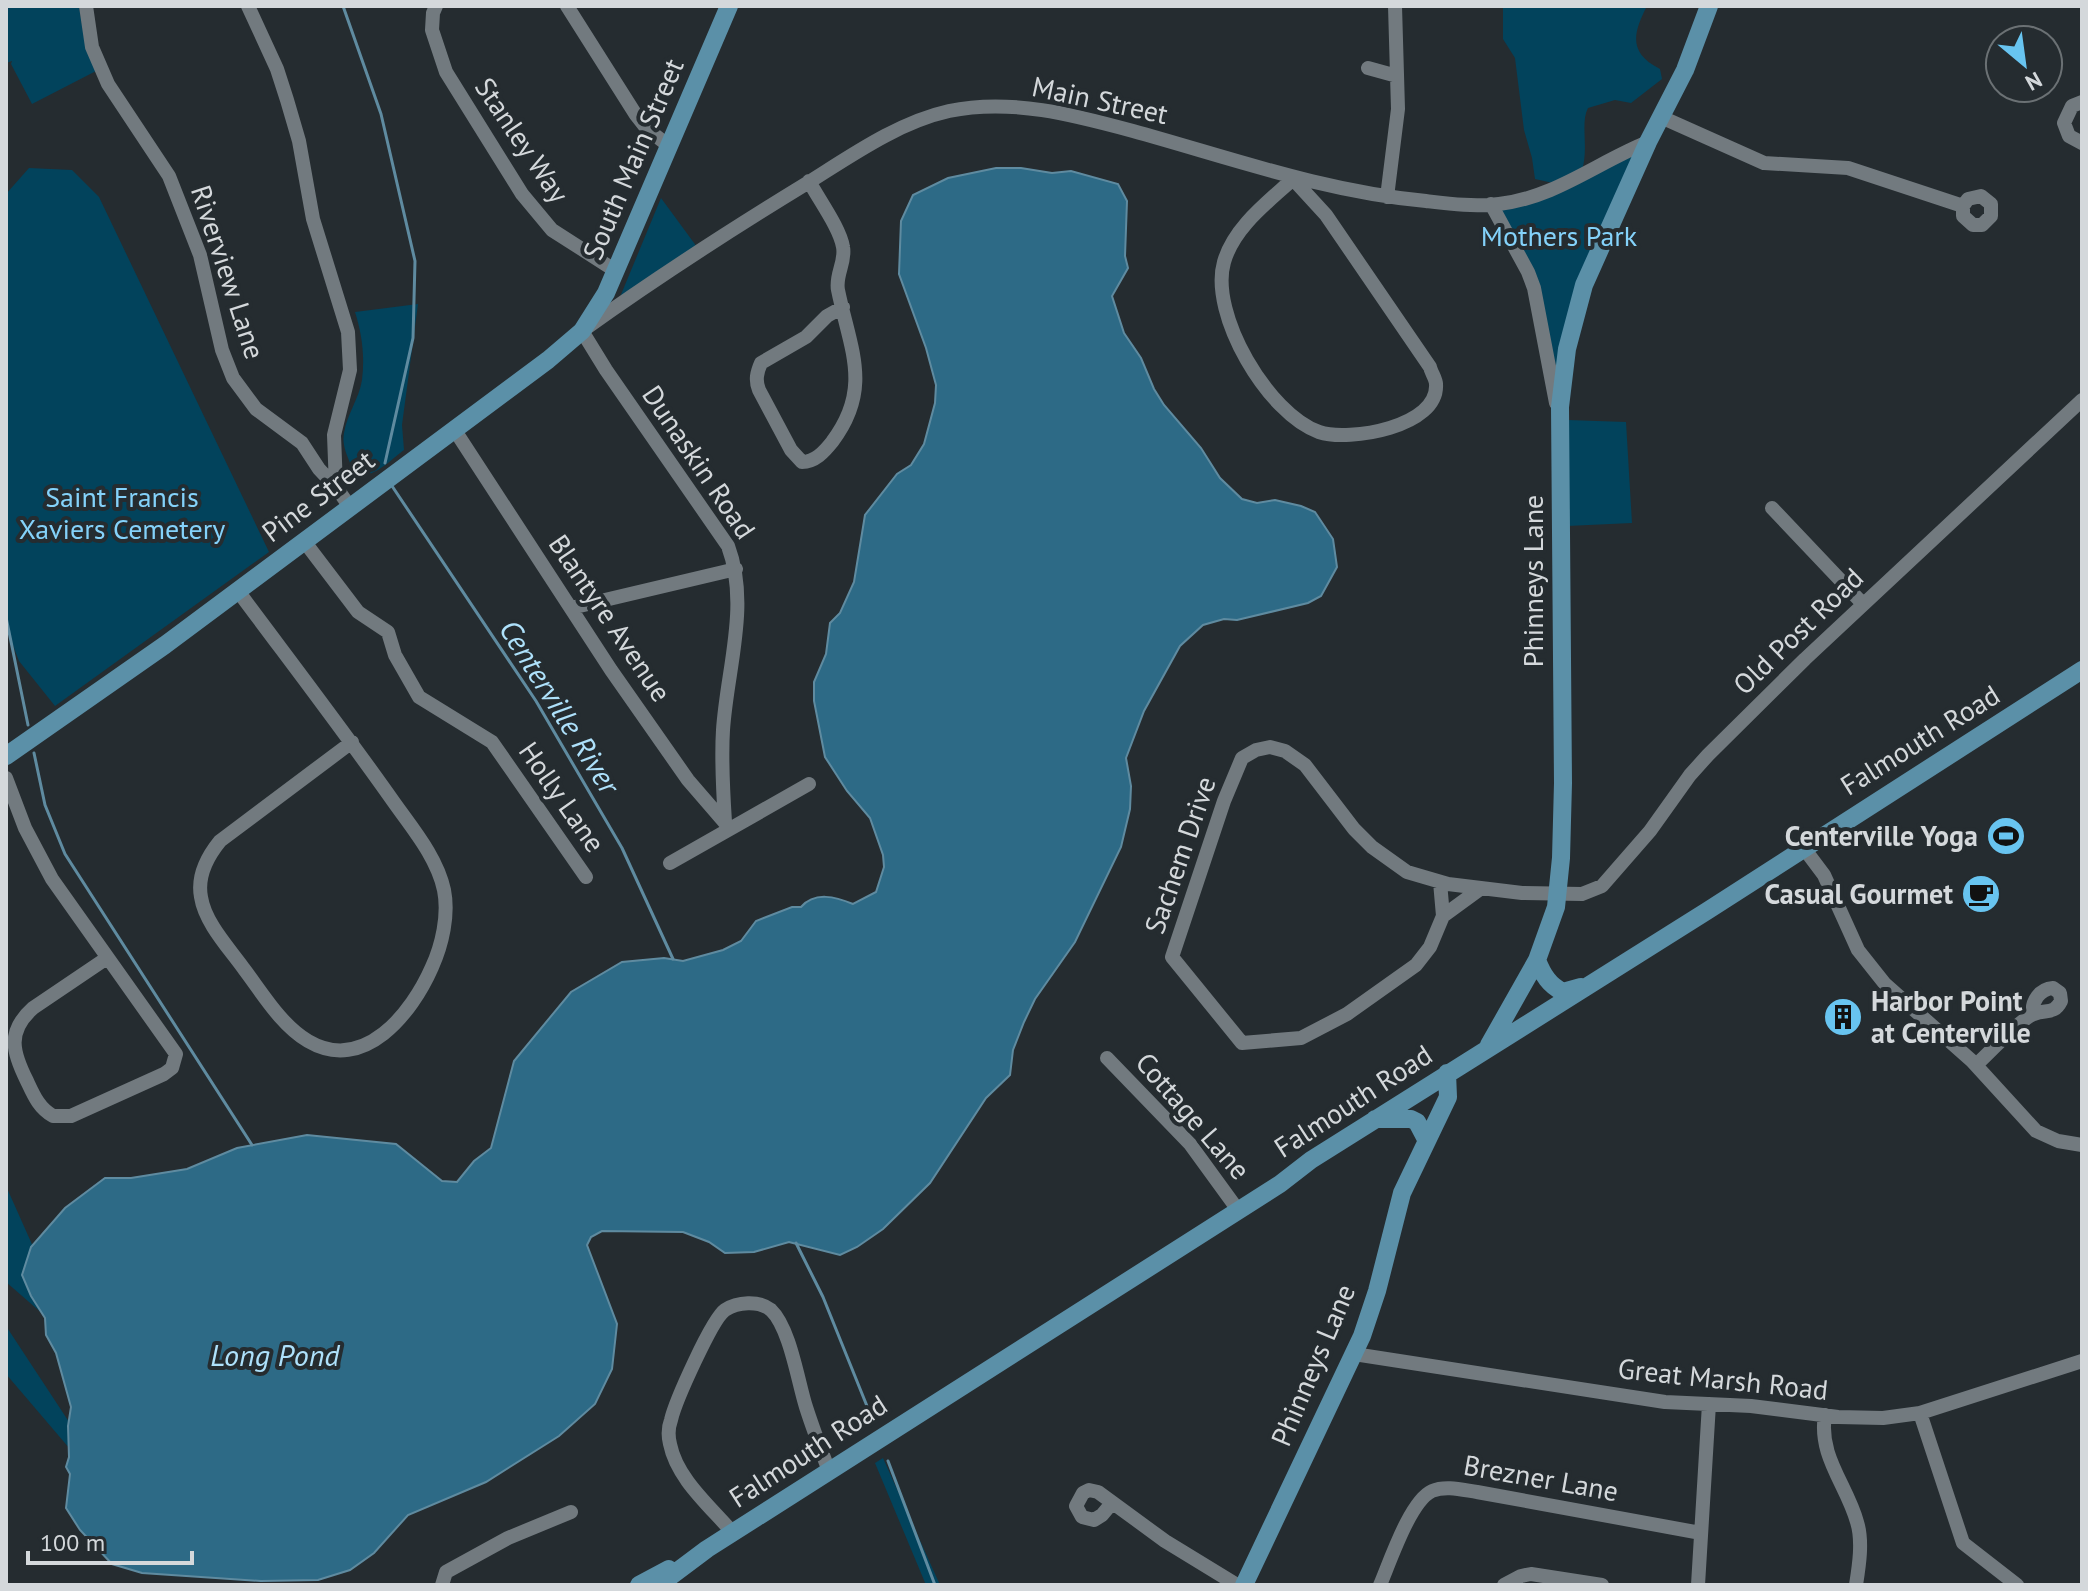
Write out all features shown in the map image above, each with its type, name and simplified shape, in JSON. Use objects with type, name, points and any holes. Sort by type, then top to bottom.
[{"type":"main road","name":"South Main Street","points":[[582,331],[616,271],[729,6]]},
{"type":"main road","name":"Phinneys Lane","points":[[1488,1048],[1537,960],[1558,893],[1563,783],[1561,435],[1564,370],[1572,326],[1584,285],[1648,142],[1685,70],[1709,6]]},
{"type":"main road","name":"Pine Street","points":[[6,756],[238,591],[582,331]]},
{"type":"main road","name":"Falmouth Road","points":[[659,1585],[707,1549],[1375,1119],[2082,670]]},
{"type":"main road","points":[[1537,960],[1548,981],[1563,992],[1591,983]]},
{"type":"main road","name":"Phinneys Lane","points":[[1244,1585],[1354,1354],[1372,1309],[1402,1193],[1448,1097],[1447,1073]]},
{"type":"main road","points":[[1375,1119],[1411,1119],[1417,1122],[1427,1141]]},
{"type":"main road","points":[[639,1585],[707,1549]]},
{"type":"street","name":"Riverview Lane","points":[[86,6],[92,47],[108,84],[169,176],[200,255],[222,350],[233,378],[256,409],[302,443],[350,507]]},
{"type":"street","points":[[248,6],[277,69],[287,100],[299,141],[313,219],[348,332],[350,370],[334,435],[336,487]]},
{"type":"street","name":"Stanley Way","points":[[436,6],[432,30],[446,72],[522,194],[552,230],[616,271]]},
{"type":"street","points":[[567,6],[636,115],[669,146]]},
{"type":"street","points":[[1387,197],[1398,109],[1395,6]]},
{"type":"street","points":[[1368,68],[1397,76]]},
{"type":"street","points":[[2082,102],[2072,106],[2064,123],[2069,136],[2082,143]]},
{"type":"street","name":"Main Street","points":[[582,331],[694,253],[809,181],[911,125],[946,112],[999,106],[1087,119],[1293,179],[1387,197],[1471,206],[1537,196],[1648,142]]},
{"type":"street","points":[[1661,117],[1764,163],[1848,168],[1963,206]]},
{"type":"street","points":[[1293,179],[1326,215],[1430,367],[1436,384],[1433,396],[1424,410],[1397,426],[1377,432],[1335,436],[1301,423],[1281,406],[1264,385],[1231,326],[1223,306],[1220,283],[1233,240],[1293,179]]},
{"type":"street","points":[[809,181],[843,247],[837,288],[843,307],[853,350],[857,378],[848,416],[830,444],[816,458],[802,462],[791,450],[766,406],[756,378],[761,363],[806,337],[827,316],[843,307]]},
{"type":"street","points":[[1491,204],[1534,288],[1561,435]]},
{"type":"street","name":"Dunaskin Road","points":[[582,331],[728,546],[736,569],[738,608],[723,741],[722,778],[727,826]]},
{"type":"street","name":"Old Post Road","points":[[1558,893],[1582,894],[1602,886],[1650,831],[1708,755],[1863,604],[2082,400]]},
{"type":"street","name":"Blantyre Avenue","points":[[454,429],[688,780],[727,826]]},
{"type":"street","points":[[1772,508],[1863,604]]},
{"type":"street","name":"Holly Lane","points":[[304,541],[358,612],[388,632],[395,655],[419,697],[492,742],[586,877]]},
{"type":"street","points":[[571,608],[736,569]]},
{"type":"street","points":[[238,591],[352,742],[425,847],[444,890],[445,917],[433,965],[423,987],[382,1036],[347,1050],[334,1050],[309,1042],[273,1008],[210,920],[201,900],[200,885],[204,868],[220,841],[352,742]]},
{"type":"street","name":"Sachem Drive","points":[[1480,889],[1443,916],[1430,947],[1416,965],[1347,1014],[1301,1038],[1242,1043],[1172,957],[1224,801],[1242,758],[1270,747],[1285,751],[1305,765],[1339,811],[1372,847],[1407,872],[1480,889],[1558,893]]},
{"type":"street","points":[[6,778],[35,851],[107,958],[174,1049],[176,1058],[168,1071],[134,1089],[71,1116],[53,1116],[37,1102],[17,1061],[15,1035],[23,1016],[107,958]]},
{"type":"street","points":[[670,863],[727,826],[809,784]]},
{"type":"street","points":[[1803,847],[1824,875],[1865,962],[1976,1065],[2036,1131],[2058,1141],[2082,1145]]},
{"type":"street","points":[[1440,882],[1443,916]]},
{"type":"street","points":[[1976,1065],[2033,1014]]},
{"type":"street","name":"Cottage Lane","points":[[1107,1058],[1190,1144],[1238,1210]]},
{"type":"street","points":[[733,1533],[678,1467],[669,1433],[672,1415],[707,1337],[726,1309],[756,1304],[771,1310],[776,1317],[829,1471]]},
{"type":"street","name":"Great Marsh Road","points":[[1354,1354],[1639,1399],[1883,1418],[1920,1413],[2082,1361]]},
{"type":"street","points":[[1698,1585],[1709,1404]]},
{"type":"street","points":[[1920,1413],[1963,1543],[2017,1585]]},
{"type":"street","points":[[1825,1415],[1825,1450],[1858,1524],[1856,1585]]},
{"type":"street","name":"Brezner Lane","points":[[1380,1585],[1416,1507],[1427,1494],[1440,1489],[1477,1492],[1701,1533]]},
{"type":"street","points":[[1112,1503],[1175,1548],[1237,1585]]},
{"type":"street","points":[[442,1585],[446,1572],[508,1538],[571,1512]]},
{"type":"street","points":[[1504,1585],[1531,1574],[1602,1585]]},
{"type":"green space","points":[[6,6],[79,6],[85,43],[96,71],[32,104],[12,61],[6,63]]},
{"type":"green space","points":[[1503,6],[1647,6],[1636,42],[1642,56],[1660,69],[1662,79],[1631,103],[1615,100],[1588,108],[1582,170],[1553,183],[1535,179],[1524,130],[1515,58],[1503,39]]},
{"type":"green space","name":"Mothers Park","points":[[1636,151],[1558,385],[1551,347],[1500,210]]},
{"type":"green space","name":"Saint Francis Xaviers Cemetery","points":[[29,168],[72,170],[99,197],[269,552],[55,706],[19,661],[6,627],[6,194]]},
{"type":"green space","points":[[661,198],[697,247],[620,297]]},
{"type":"green space","points":[[418,304],[402,425],[404,450],[376,471],[361,474],[350,463],[344,441],[363,371],[362,345],[355,312]]},
{"type":"green space","points":[[1568,420],[1626,422],[1632,523],[1567,526]]},
{"type":"green space","points":[[6,1186],[35,1251],[52,1312],[44,1315],[6,1282]]},
{"type":"green space","points":[[6,1326],[73,1428],[70,1449],[6,1374]]},
{"type":"green space","points":[[883,1458],[940,1585],[926,1585],[875,1463]]},
{"type":"water","name":"Long Pond","points":[[996,168],[1052,173],[1071,171],[1118,184],[1127,201],[1125,256],[1128,268],[1112,296],[1124,333],[1141,358],[1164,405],[1201,448],[1220,478],[1242,499],[1257,503],[1275,500],[1315,512],[1333,539],[1337,567],[1321,596],[1308,603],[1203,625],[1180,646],[1144,711],[1126,758],[1131,786],[1130,809],[1121,847],[1075,942],[1035,999],[1013,1050],[1010,1075],[986,1098],[930,1183],[883,1229],[840,1255],[789,1242],[754,1252],[725,1253],[709,1242],[683,1232],[602,1231],[591,1237],[587,1245],[617,1324],[612,1369],[595,1404],[559,1436],[486,1482],[408,1515],[374,1553],[350,1570],[318,1580],[261,1581],[142,1573],[112,1564],[80,1530],[66,1508],[71,1407],[56,1353],[46,1335],[45,1318],[22,1275],[31,1247],[65,1208],[105,1178],[131,1178],[187,1169],[237,1148],[307,1135],[396,1144],[442,1181],[457,1182],[474,1161],[491,1148],[514,1061],[571,992],[622,962],[664,958],[683,961],[723,950],[741,941],[756,921],[792,907],[801,907],[819,897],[853,904],[876,892],[884,867],[883,855],[870,818],[847,791],[825,757],[814,701],[814,682],[826,654],[830,623],[840,613],[854,582],[865,515],[897,474],[911,465],[924,444],[935,403],[936,385],[926,348],[899,274],[901,221],[913,195],[948,178]]},
{"type":"waterway","name":"Centerville River","points":[[343,6],[381,114],[415,261],[413,338],[385,463]]},
{"type":"waterway","name":"Centerville River","points":[[392,486],[536,701],[622,848],[673,959]]},
{"type":"waterway","points":[[6,617],[28,725]]},
{"type":"waterway","points":[[34,753],[45,805],[65,854],[252,1145]]},
{"type":"waterway","name":"Centerville River","points":[[796,1243],[823,1297],[871,1416]]},
{"type":"waterway","name":"Centerville River","points":[[888,1461],[935,1585]]},
{"type":"place","name":"Centerville Yoga","points":[[2006,836]]},
{"type":"place","name":"Casual Gourmet","points":[[1981,894]]},
{"type":"place","name":"Harbor Point at Centerville","points":[[1843,1017]]}]
